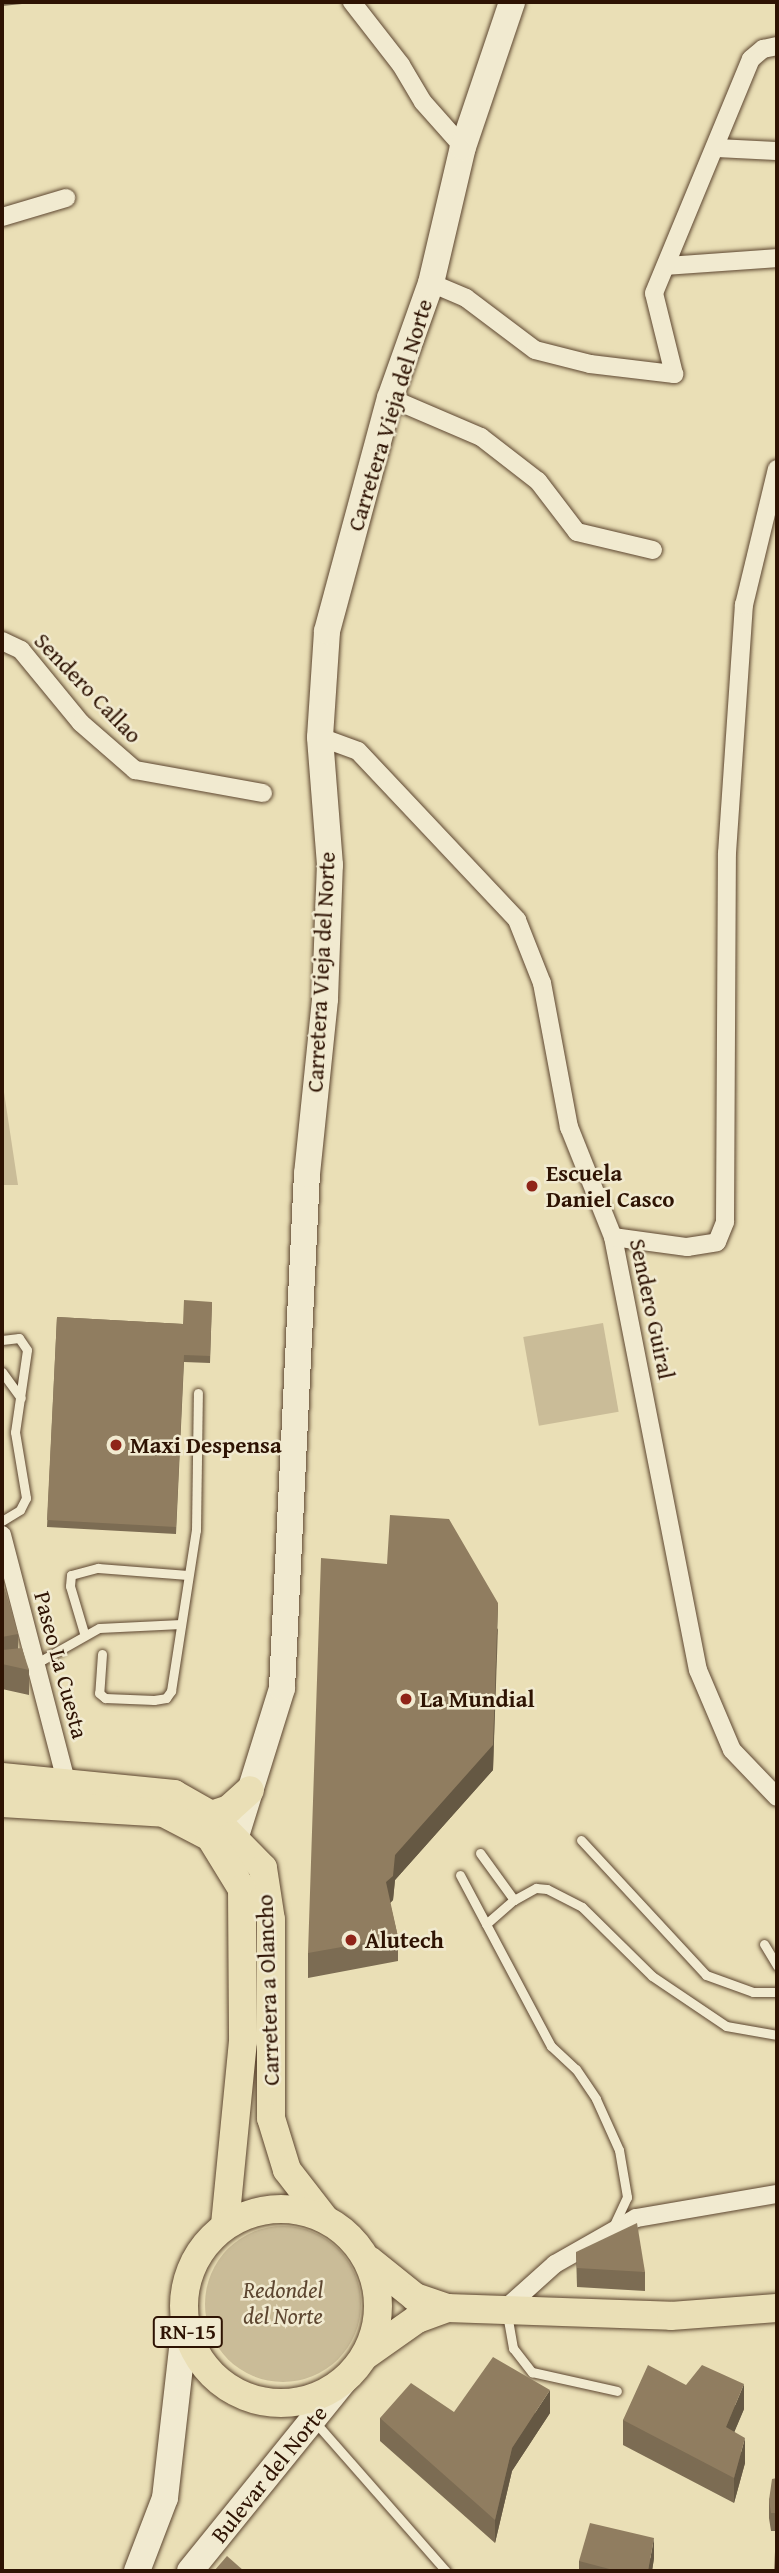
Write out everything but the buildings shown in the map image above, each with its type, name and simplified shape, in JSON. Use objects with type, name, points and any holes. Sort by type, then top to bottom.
[{"type":"main road","name":"Carretera a Olancho","points":[[2,1777],[69,1795],[164,1813],[209,1838],[242,1889],[243,2041],[225,2226]]},
{"type":"main road","points":[[211,1815],[229,1809],[250,1790]]},
{"type":"main road","name":"Carretera a Olancho","points":[[2,1803],[69,1795],[174,1794],[211,1815],[236,1836],[263,1868],[271,1920],[271,2118],[287,2170],[325,2219]]},
{"type":"main road","name":"RN-15","points":[[447,2308],[408,2325],[323,2394],[295,2402],[265,2402],[237,2392],[214,2375],[196,2351],[185,2323],[184,2295],[189,2274],[206,2244],[225,2226],[274,2209],[300,2210],[325,2219],[346,2234],[364,2254],[406,2291],[447,2308],[506,2308],[671,2316],[777,2308]]},
{"type":"main road","name":"RN-15","points":[[356,2367],[375,2332],[379,2305],[375,2279],[364,2254]]},
{"type":"street","points":[[352,2],[401,65],[423,102],[463,146]]},
{"type":"street","name":"Carretera Vieja del Norte","points":[[236,1836],[282,1688],[307,1174],[325,999],[330,878],[320,737],[327,631],[390,398],[431,283],[463,146],[512,2]]},
{"type":"street","points":[[431,283],[466,298],[535,350],[590,364],[674,374],[654,293],[751,59],[763,49],[777,46]]},
{"type":"street","points":[[716,148],[777,151]]},
{"type":"street","points":[[2,217],[66,198]]},
{"type":"street","points":[[666,267],[777,258]]},
{"type":"street","points":[[390,398],[481,437],[538,481],[577,532],[653,550]]},
{"type":"street","points":[[613,1237],[687,1247],[717,1242],[725,1222],[727,853],[744,605],[777,469]]},
{"type":"street","name":"Sendero Callao","points":[[2,641],[21,650],[88,731],[135,770],[263,793]]},
{"type":"street","name":"Sendero Guiral","points":[[320,737],[358,751],[517,920],[542,983],[569,1127],[613,1237],[698,1670],[732,1750],[777,1797]]},
{"type":"street","name":"Paseo La Cuesta","points":[[2,1535],[31,1665],[69,1795]]},
{"type":"street","points":[[506,2308],[555,2263],[636,2218],[777,2194]]},
{"type":"street","points":[[137,2571],[164,2498],[185,2323]]},
{"type":"street","name":"Bulevar del Norte","points":[[190,2571],[356,2367]]},
{"type":"lane","points":[[2,1340],[19,1339],[27,1350],[15,1432],[26,1498],[20,1510],[2,1521]]},
{"type":"lane","points":[[2,1371],[21,1398]]},
{"type":"lane","points":[[102,1654],[99,1693],[105,1698],[166,1698],[196,1530],[198,1393]]},
{"type":"lane","points":[[84,1633],[70,1586],[71,1575],[98,1568],[188,1575]]},
{"type":"lane","points":[[31,1665],[84,1633],[99,1628],[181,1624]]},
{"type":"lane","points":[[581,1840],[706,1975],[753,1992],[777,1992]]},
{"type":"lane","points":[[480,1853],[514,1900]]},
{"type":"lane","points":[[460,1875],[551,2046],[576,2069],[596,2099],[619,2150],[627,2197],[610,2232]]},
{"type":"lane","points":[[485,1924],[514,1900],[536,1888],[571,1900],[652,1976],[726,2026],[777,2035]]},
{"type":"lane","points":[[764,1944],[777,1966]]},
{"type":"lane","points":[[506,2308],[513,2348],[532,2372],[617,2391]]},
{"type":"lane","points":[[313,2421],[446,2571]]},
{"type":"green space","points":[[2,1079],[18,1185],[2,1185]]},
{"type":"green space","points":[[603,1323],[619,1412],[539,1426],[523,1337]]},
{"type":"green space","name":"Redondel del Norte","points":[[283,2226],[313,2232],[338,2249],[355,2274],[361,2304],[355,2334],[338,2359],[313,2376],[283,2382],[253,2376],[228,2359],[211,2334],[205,2304],[211,2274],[228,2249],[253,2232]]},
{"type":"place","name":"Escuela Daniel Casco","points":[[532,1186]]},
{"type":"place","name":"Maxi Despensa","points":[[116,1445]]},
{"type":"place","name":"La Mundial","points":[[406,1699]]},
{"type":"place","name":"Alutech","points":[[351,1940]]}]
